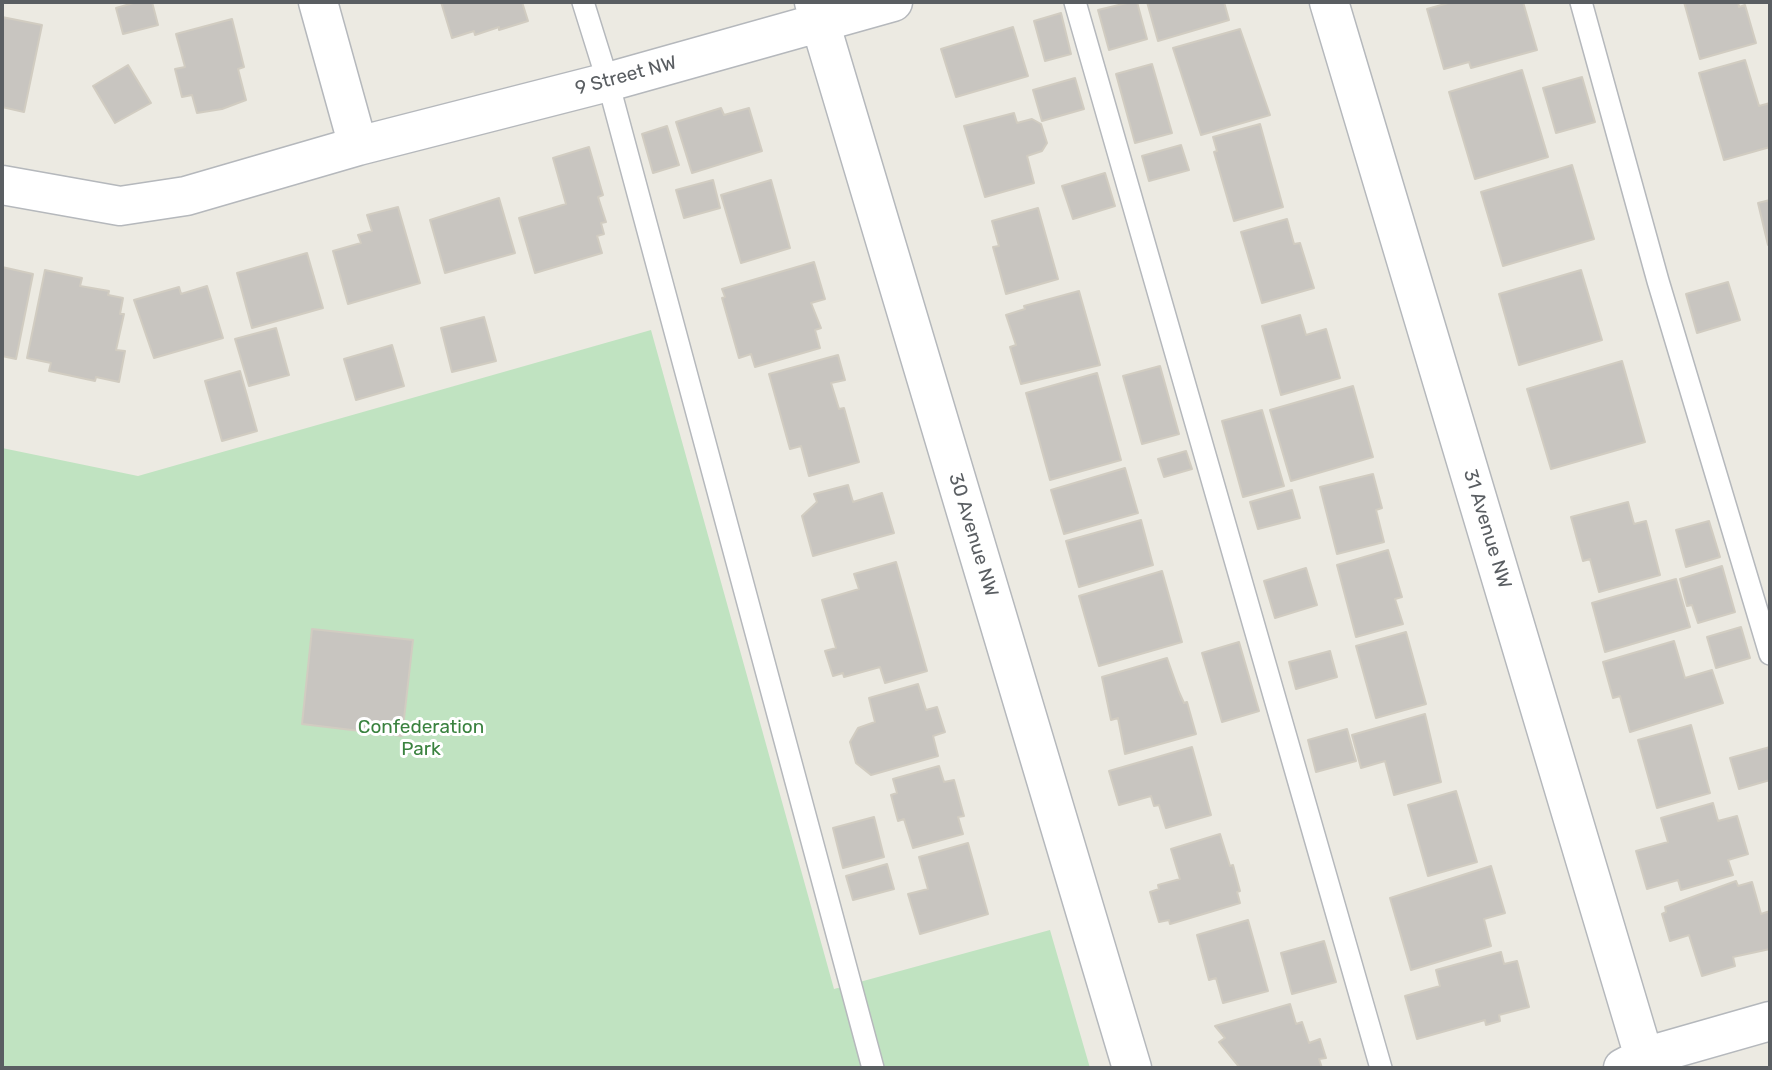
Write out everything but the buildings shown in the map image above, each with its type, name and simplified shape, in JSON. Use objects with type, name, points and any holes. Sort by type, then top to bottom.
[{"type":"street","points":[[318,2],[358,146]]},
{"type":"street","name":"9 Street NW","points":[[2,185],[120,206],[186,196],[358,146],[608,82],[817,12],[893,2]]},
{"type":"street","name":"31 Avenue NW","points":[[1329,2],[1633,1063]]},
{"type":"street","name":"30 Avenue NW","points":[[817,12],[1132,1068]]},
{"type":"street","points":[[1633,1063],[1770,1021]]},
{"type":"lane","points":[[583,2],[608,82],[873,1068]]},
{"type":"lane","points":[[1075,2],[1381,1068]]},
{"type":"lane","points":[[1581,2],[1658,281],[1770,654]]},
{"type":"green space","name":"Confederation Park","points":[[651,330],[834,989],[1050,930],[1090,1068],[2,1068],[2,448],[138,476]]}]
